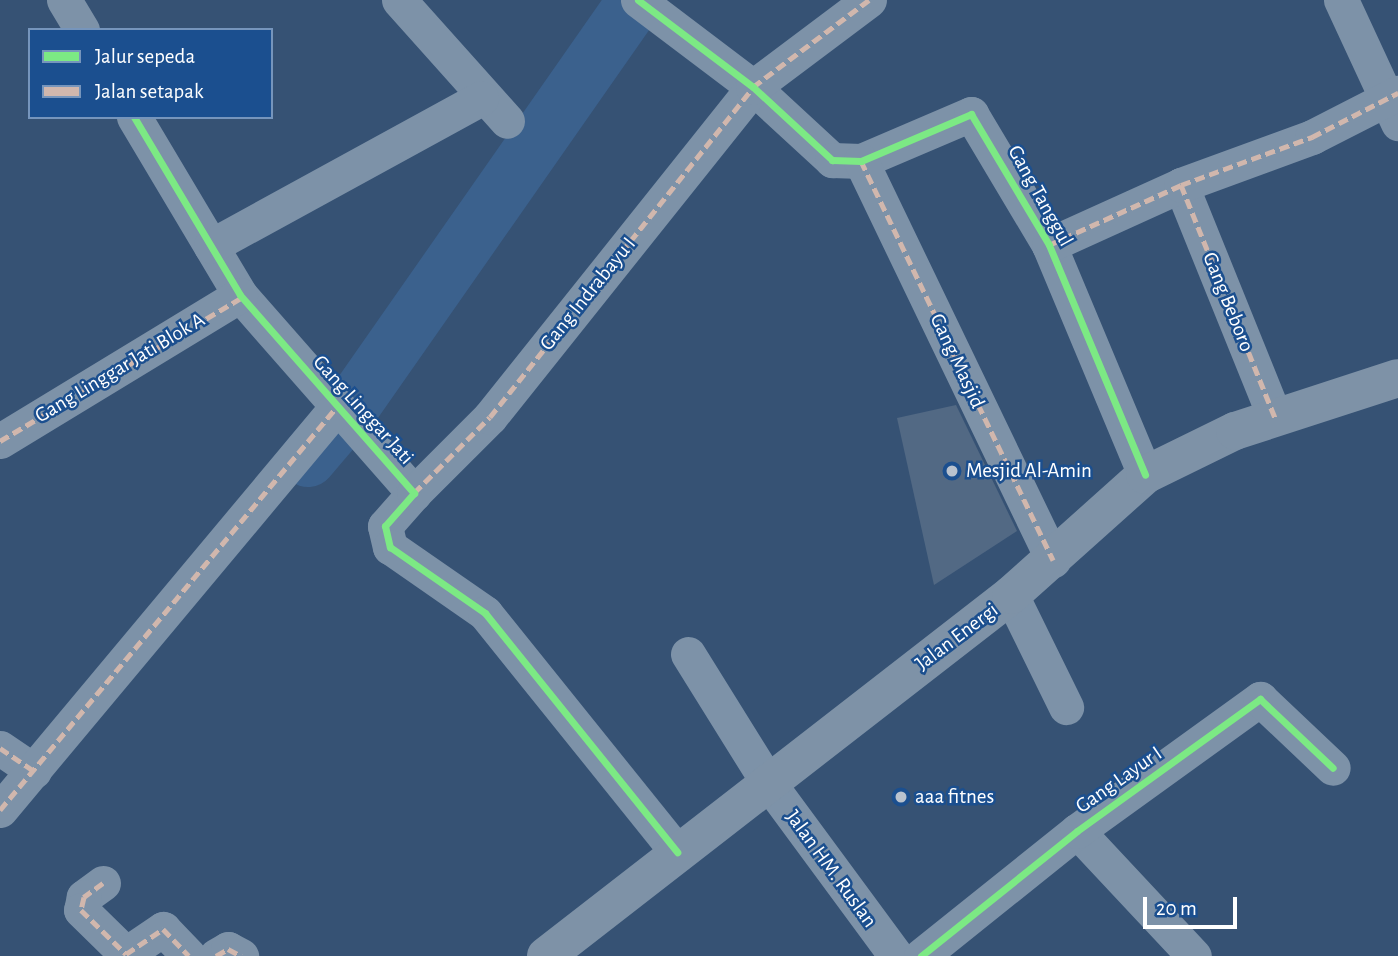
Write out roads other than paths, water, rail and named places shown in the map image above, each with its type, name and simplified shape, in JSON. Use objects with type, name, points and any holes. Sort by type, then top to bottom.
[{"type":"highway","name":"Jalan Energi","points":[[546,956],[767,781],[1011,595],[1145,475],[1275,418],[1398,378]]},
{"type":"street","points":[[64,0],[81,28]]},
{"type":"street","points":[[399,0],[481,98],[507,121]]},
{"type":"street","points":[[638,0],[846,160]]},
{"type":"street","name":"Gang Indrabayu I","points":[[414,493],[490,417],[753,87],[869,0]]},
{"type":"street","points":[[1049,246],[1181,185],[1393,105],[1341,0]]},
{"type":"street","points":[[211,246],[481,98]]},
{"type":"street","name":"Gang Tanggul","points":[[846,160],[971,114],[1049,246],[1145,475]]},
{"type":"street","name":"Gang Linggar Jati","points":[[135,119],[240,295],[341,416],[414,493],[385,526],[390,547],[485,613],[677,852]]},
{"type":"street","name":"Gang Masjid","points":[[846,160],[1053,560]]},
{"type":"street","name":"Gang Beboro","points":[[1181,185],[1275,418]]},
{"type":"street","name":"Gang Linggar Jati Blok A","points":[[0,441],[240,295]]},
{"type":"street","points":[[0,810],[341,416]]},
{"type":"street","points":[[1011,595],[1066,707]]},
{"type":"street","name":"Jalan HM. Ruslan","points":[[688,654],[767,781],[896,956]]},
{"type":"street","name":"Gang Layur I","points":[[921,956],[1077,831],[1260,699],[1333,768]]},
{"type":"street","points":[[0,748],[34,771]]},
{"type":"street","points":[[1077,831],[1194,956]]},
{"type":"street","points":[[103,883],[84,897],[81,910],[127,954],[163,929],[188,956]]},
{"type":"street","points":[[216,956],[228,949],[241,956]]},
{"type":"waterway","points":[[308,459],[348,412],[636,0]]},
{"type":"place","name":"Mesjid Al-Amin","points":[[952,471]]},
{"type":"place","name":"aaa fitnes","points":[[901,797]]}]
